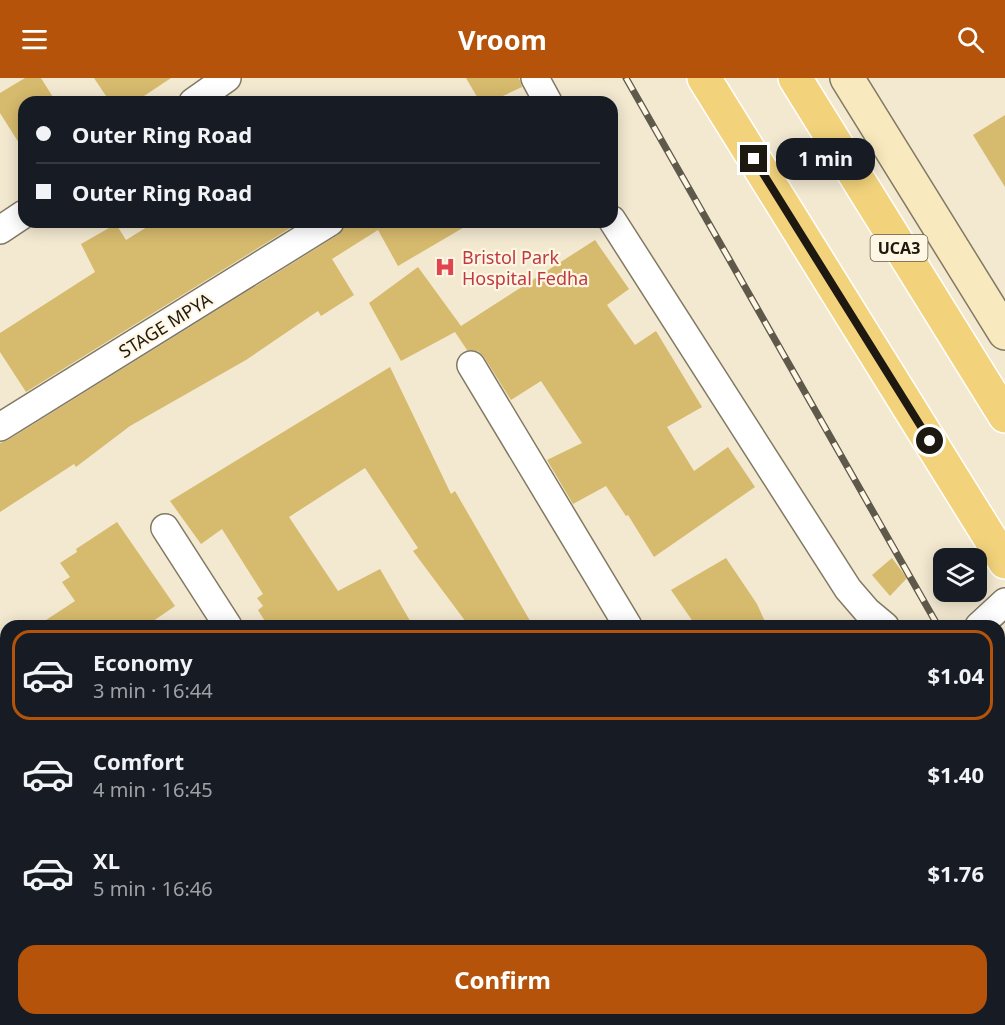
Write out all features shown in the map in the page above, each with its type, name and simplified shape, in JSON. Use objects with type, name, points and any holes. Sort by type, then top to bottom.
[{"type":"main road","points":[[704,78],[1005,562]]},
{"type":"main road","name":"UCA3","points":[[795,78],[1005,416]]},
{"type":"main road","name":"UCA3","points":[[847,78],[1005,333]]},
{"type":"street","points":[[201,96],[226,78]]},
{"type":"street","name":"STAGE MPYA","points":[[0,427],[320,228]]},
{"type":"street","points":[[617,228],[848,589],[878,620]]},
{"type":"street","points":[[471,365],[624,620]]},
{"type":"street","points":[[165,528],[224,620]]},
{"type":"street","points":[[986,620],[1005,602]]},
{"type":"building","points":[[25,78],[41,78],[52,96],[18,96],[18,142],[0,113],[0,93]]},
{"type":"building","points":[[94,78],[171,78],[144,96],[106,96]]},
{"type":"building","points":[[466,78],[519,78],[522,87],[503,96],[476,96]]},
{"type":"building","points":[[1005,115],[1005,187],[973,135]]},
{"type":"building","points":[[109,228],[118,228],[126,240],[145,228],[290,228],[26,392],[0,352],[0,333],[95,272],[81,244]]},
{"type":"building","points":[[342,228],[463,228],[398,266],[378,230],[332,259],[354,295],[321,316],[318,311],[246,360],[130,426],[76,467],[74,464],[0,512],[0,443],[338,235]]},
{"type":"building","points":[[595,240],[629,289],[607,305],[635,345],[656,331],[702,407],[667,427],[694,471],[728,447],[755,487],[654,557],[628,515],[626,516],[606,486],[573,504],[547,460],[582,443],[541,381],[511,400],[484,357],[478,351],[467,350],[455,332],[401,361],[369,303],[418,267],[461,326]]},
{"type":"building","points":[[390,367],[451,494],[455,491],[530,620],[465,620],[413,551],[418,548],[365,468],[289,517],[338,591],[380,569],[410,620],[264,620],[258,610],[263,606],[257,598],[263,594],[222,529],[201,544],[170,501]]},
{"type":"building","points":[[117,522],[175,606],[155,620],[46,620],[75,601],[62,582],[70,577],[60,563],[77,552],[76,549]]},
{"type":"building","points":[[726,558],[757,604],[764,620],[692,620],[671,590]]},
{"type":"building","points":[[892,558],[907,578],[890,596],[872,575]]},
{"type":"railway","points":[[626,78],[935,620]]},
{"type":"place","name":"Bristol Park Hospital Fedha","points":[[445,267]]},
{"type":"route","points":[[754,159],[930,441]]}]
